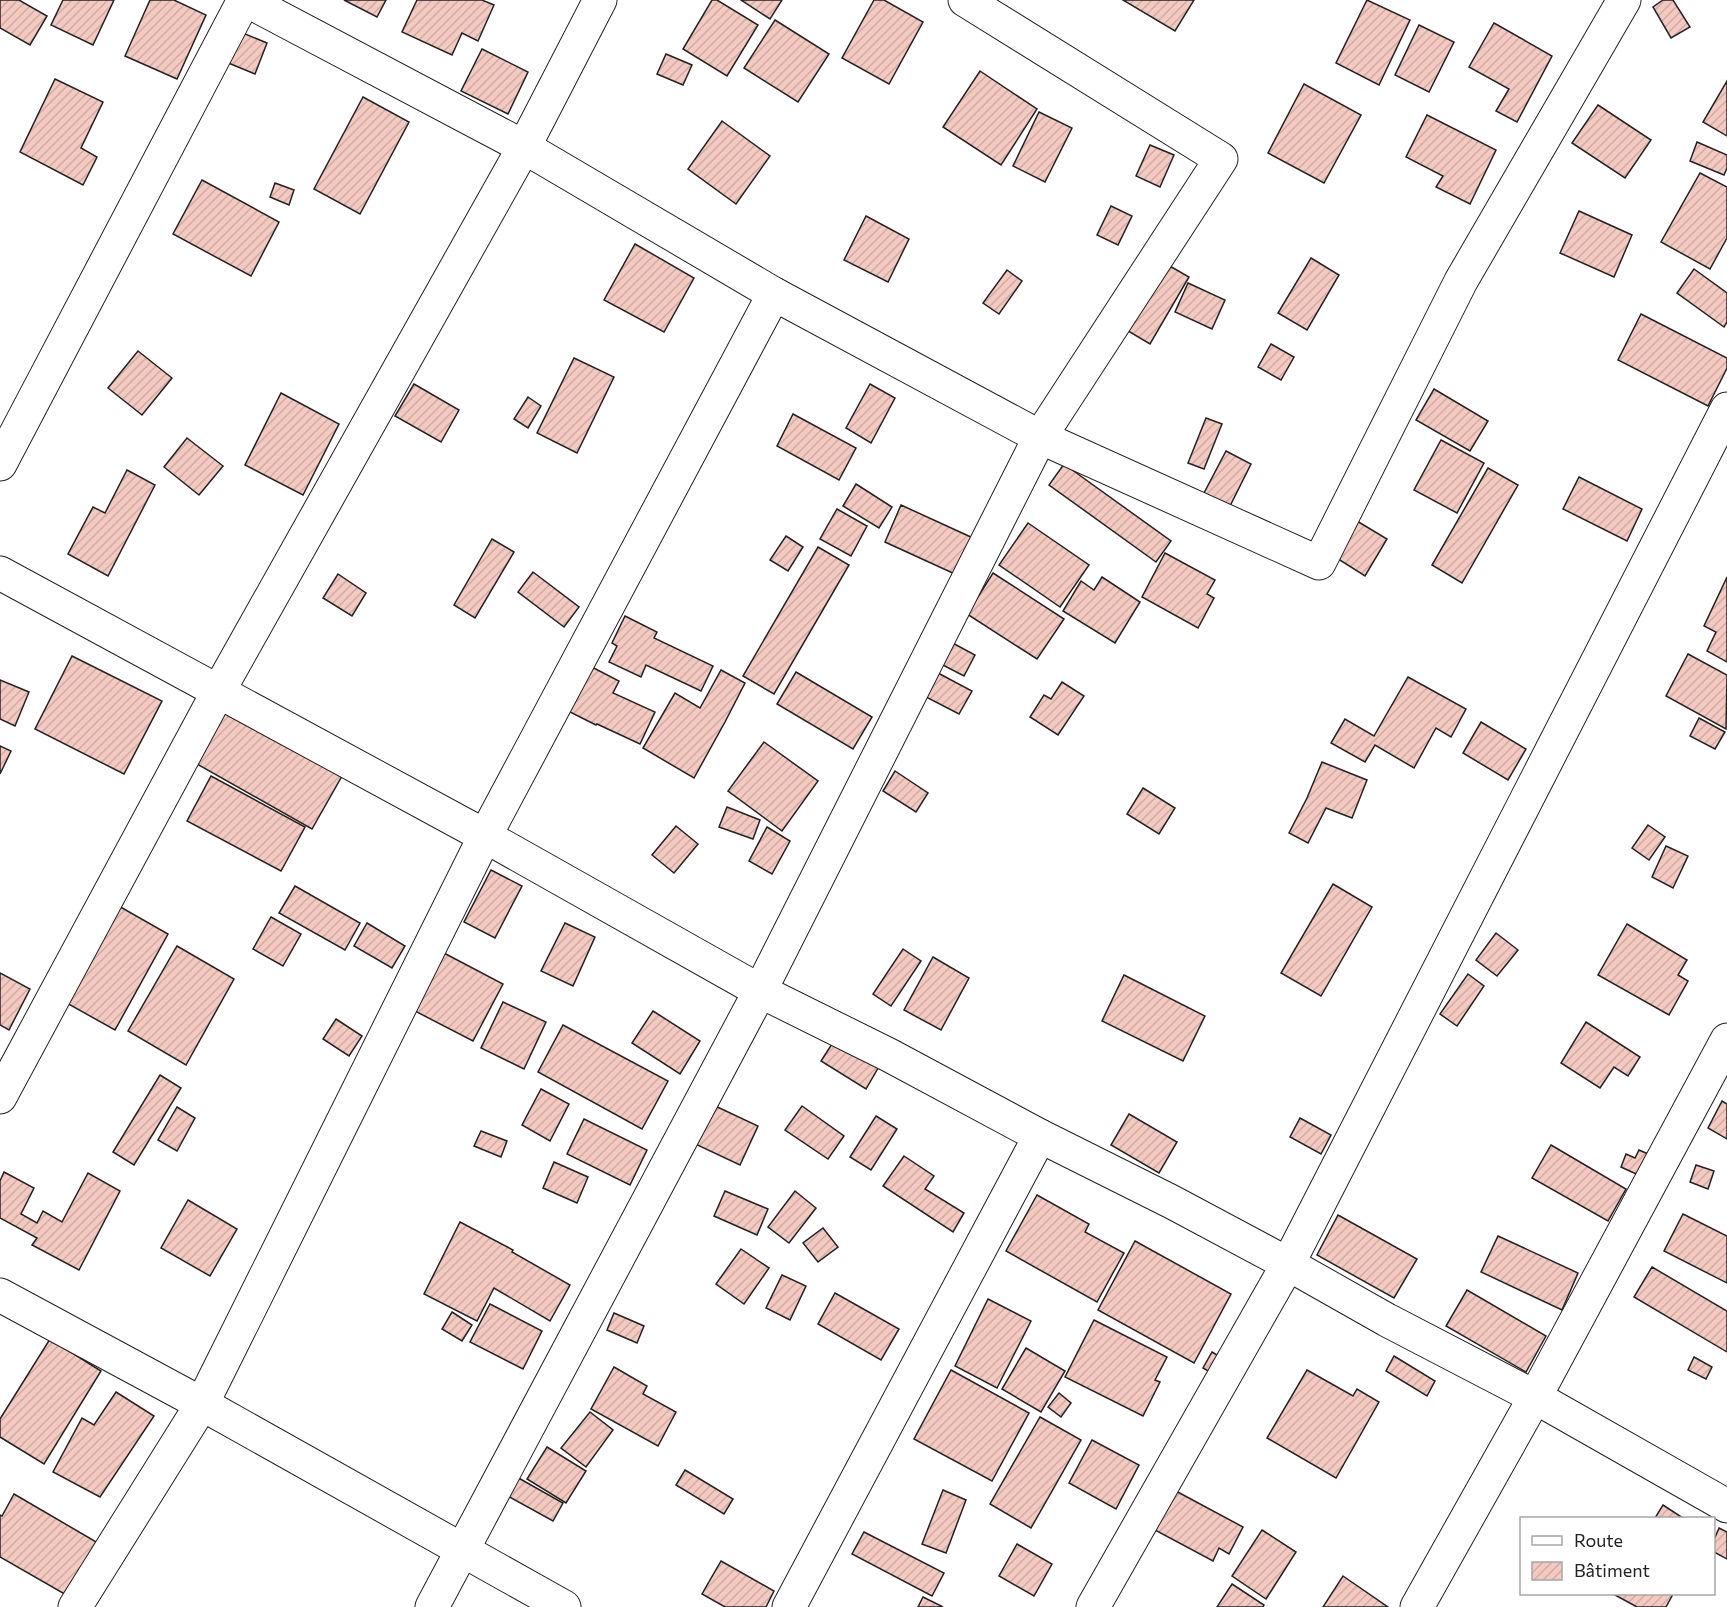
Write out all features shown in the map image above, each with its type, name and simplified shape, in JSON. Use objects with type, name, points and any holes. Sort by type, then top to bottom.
[{"type":"street","points":[[0,464],[245,0],[524,147],[774,294],[1040,437],[1319,563],[1461,281],[1624,0]]},
{"type":"street","points":[[0,1097],[218,692],[524,147],[600,0]]},
{"type":"street","points":[[432,1607],[760,991],[1040,437],[1221,159],[965,0]]},
{"type":"street","points":[[75,1607],[202,1404],[486,836],[774,294]]},
{"type":"street","points":[[1093,1607],[1288,1264],[1727,409]]},
{"type":"street","points":[[0,573],[486,836],[760,991],[889,1055],[1040,1136],[1172,1202],[1387,1320],[1535,1397],[1727,1506]]},
{"type":"street","points":[[1417,1607],[1535,1397],[1727,1040]]},
{"type":"street","points":[[789,1607],[1040,1136]]},
{"type":"street","points":[[0,1295],[202,1404],[460,1551],[564,1607]]},
{"type":"building","points":[[0,0],[19,0],[47,16],[30,45],[0,28]]},
{"type":"building","points":[[63,0],[114,0],[93,45],[51,25]]},
{"type":"building","points":[[150,0],[174,0],[206,15],[177,79],[125,56]]},
{"type":"building","points":[[344,0],[386,0],[377,17]]},
{"type":"building","points":[[417,0],[482,0],[494,5],[478,41],[462,33],[452,55],[402,32]]},
{"type":"building","points":[[712,0],[717,0],[758,25],[727,76],[683,49]]},
{"type":"building","points":[[741,0],[782,0],[770,19]]},
{"type":"building","points":[[874,0],[884,0],[923,22],[889,84],[842,58]]},
{"type":"building","points":[[1123,0],[1194,0],[1175,31]]},
{"type":"building","points":[[1367,0],[1410,20],[1379,85],[1336,63]]},
{"type":"building","points":[[1663,0],[1673,0],[1690,27],[1671,38],[1653,7]]},
{"type":"building","points":[[775,20],[829,54],[798,102],[744,68]]},
{"type":"building","points":[[1494,23],[1552,56],[1517,122],[1496,111],[1509,89],[1469,67]]},
{"type":"building","points":[[1419,25],[1454,42],[1429,92],[1395,75]]},
{"type":"building","points":[[238,31],[267,43],[255,74],[226,62]]},
{"type":"building","points":[[482,49],[528,72],[508,114],[461,91]]},
{"type":"building","points":[[666,54],[692,65],[683,85],[657,74]]},
{"type":"building","points":[[980,71],[1037,109],[1001,165],[943,127]]},
{"type":"building","points":[[55,79],[103,102],[81,148],[97,157],[83,185],[20,152]]},
{"type":"building","points":[[1727,81],[1727,136],[1703,122]]},
{"type":"building","points":[[1304,84],[1361,115],[1324,183],[1268,153]]},
{"type":"building","points":[[363,97],[409,122],[360,214],[314,189]]},
{"type":"building","points":[[1598,105],[1651,140],[1625,178],[1572,143]]},
{"type":"building","points":[[1039,112],[1072,128],[1045,182],[1013,166]]},
{"type":"building","points":[[1427,115],[1496,150],[1470,204],[1436,187],[1443,176],[1406,157]]},
{"type":"building","points":[[722,121],[770,156],[736,204],[688,169]]},
{"type":"building","points":[[1697,142],[1727,155],[1727,168],[1724,175],[1690,161]]},
{"type":"building","points":[[1150,145],[1174,155],[1160,187],[1136,176]]},
{"type":"building","points":[[1700,173],[1727,187],[1727,238],[1710,269],[1661,242]]},
{"type":"building","points":[[202,180],[279,222],[251,276],[173,234]]},
{"type":"building","points":[[275,183],[294,190],[289,205],[270,197]]},
{"type":"building","points":[[1111,206],[1132,216],[1118,245],[1097,235]]},
{"type":"building","points":[[1579,211],[1632,235],[1614,277],[1560,253]]},
{"type":"building","points":[[866,216],[909,239],[888,282],[844,260]]},
{"type":"building","points":[[635,244],[694,278],[664,332],[604,300]]},
{"type":"building","points":[[1311,258],[1339,275],[1307,330],[1278,313]]},
{"type":"building","points":[[1161,261],[1189,277],[1150,344],[1123,328]]},
{"type":"building","points":[[1694,269],[1727,293],[1727,322],[1724,327],[1677,293]]},
{"type":"building","points":[[1007,270],[1022,281],[999,314],[983,303]]},
{"type":"building","points":[[1188,283],[1225,300],[1212,329],[1175,312]]},
{"type":"building","points":[[1641,314],[1727,358],[1727,368],[1708,406],[1618,360]]},
{"type":"building","points":[[1271,344],[1294,357],[1281,380],[1258,367]]},
{"type":"building","points":[[138,351],[172,378],[142,415],[108,388]]},
{"type":"building","points":[[574,358],[614,377],[577,453],[537,433]]},
{"type":"building","points":[[414,384],[459,410],[441,442],[395,416]]},
{"type":"building","points":[[870,384],[895,398],[871,443],[846,428]]},
{"type":"building","points":[[1434,389],[1488,421],[1470,451],[1416,420]]},
{"type":"building","points":[[281,393],[339,424],[303,495],[245,465]]},
{"type":"building","points":[[528,397],[541,406],[528,428],[514,419]]},
{"type":"building","points":[[793,414],[856,448],[839,480],[777,446]]},
{"type":"building","points":[[1206,418],[1222,424],[1204,469],[1188,463]]},
{"type":"building","points":[[187,438],[223,466],[199,495],[164,467]]},
{"type":"building","points":[[1441,440],[1484,463],[1457,513],[1414,490]]},
{"type":"building","points":[[1226,451],[1251,464],[1229,508],[1203,495]]},
{"type":"building","points":[[1064,464],[1171,541],[1156,562],[1049,485]]},
{"type":"building","points":[[1488,468],[1518,485],[1462,583],[1432,565]]},
{"type":"building","points":[[127,470],[155,485],[108,576],[68,554],[93,507],[105,513]]},
{"type":"building","points":[[1579,477],[1642,509],[1627,541],[1563,509]]},
{"type":"building","points":[[856,484],[892,507],[879,528],[843,506]]},
{"type":"building","points":[[901,505],[973,538],[957,575],[885,542]]},
{"type":"building","points":[[837,509],[867,526],[851,556],[820,539]]},
{"type":"building","points":[[1357,521],[1387,539],[1365,576],[1335,557]]},
{"type":"building","points":[[1028,523],[1089,565],[1060,607],[999,565]]},
{"type":"building","points":[[786,536],[803,547],[788,571],[770,560]]},
{"type":"building","points":[[492,539],[514,552],[475,618],[454,605]]},
{"type":"building","points":[[818,547],[849,565],[774,694],[743,676]]},
{"type":"building","points":[[1165,553],[1215,580],[1207,594],[1214,598],[1198,628],[1142,597]]},
{"type":"building","points":[[533,572],[579,607],[564,627],[518,592]]},
{"type":"building","points":[[993,573],[1064,619],[1037,659],[967,614]]},
{"type":"building","points":[[338,574],[366,593],[352,616],[323,598]]},
{"type":"building","points":[[1102,577],[1140,602],[1115,643],[1063,611],[1081,581],[1094,590]]},
{"type":"building","points":[[1727,577],[1727,662],[1707,651],[1716,632],[1704,626]]},
{"type":"building","points":[[625,616],[657,632],[654,638],[713,666],[701,691],[646,665],[641,677],[609,662],[617,646],[612,643]]},
{"type":"building","points":[[947,640],[975,655],[964,676],[935,661]]},
{"type":"building","points":[[1688,654],[1727,675],[1726,729],[1666,696]]},
{"type":"building","points":[[72,656],[162,701],[124,774],[35,729]]},
{"type":"building","points":[[588,665],[619,681],[613,693],[655,712],[640,744],[564,709]]},
{"type":"building","points":[[721,670],[745,683],[694,778],[643,748],[675,693],[700,708]]},
{"type":"building","points":[[796,672],[872,717],[853,749],[777,704]]},
{"type":"building","points":[[938,673],[972,691],[959,714],[926,697]]},
{"type":"building","points":[[1408,677],[1466,709],[1451,737],[1436,728],[1414,768],[1375,745],[1365,762],[1331,743],[1345,719],[1374,736]]},
{"type":"building","points":[[0,680],[29,692],[15,726],[0,719]]},
{"type":"building","points":[[1062,682],[1084,696],[1058,735],[1030,717],[1044,695],[1051,699]]},
{"type":"building","points":[[219,707],[342,776],[312,829],[190,760]]},
{"type":"building","points":[[1699,718],[1725,732],[1715,749],[1690,736]]},
{"type":"building","points":[[1481,722],[1526,749],[1508,780],[1463,753]]},
{"type":"building","points":[[764,742],[818,781],[782,831],[728,791]]},
{"type":"building","points":[[0,746],[11,751],[0,774]]},
{"type":"building","points":[[1322,762],[1367,780],[1352,818],[1326,808],[1308,843],[1289,833]]},
{"type":"building","points":[[895,771],[928,793],[916,812],[883,791]]},
{"type":"building","points":[[211,776],[305,827],[281,871],[187,821]]},
{"type":"building","points":[[1143,788],[1175,808],[1159,834],[1127,814]]},
{"type":"building","points":[[727,807],[760,820],[753,839],[719,827]]},
{"type":"building","points":[[1648,825],[1665,837],[1649,860],[1632,848]]},
{"type":"building","points":[[676,826],[698,844],[674,873],[652,855]]},
{"type":"building","points":[[767,827],[790,841],[772,874],[749,861]]},
{"type":"building","points":[[1666,846],[1688,856],[1673,888],[1652,877]]},
{"type":"building","points":[[491,870],[522,886],[495,938],[464,922]]},
{"type":"building","points":[[1333,884],[1372,907],[1321,996],[1281,973]]},
{"type":"building","points":[[295,886],[360,923],[345,950],[279,913]]},
{"type":"building","points":[[110,901],[168,934],[115,1030],[56,997]]},
{"type":"building","points":[[271,917],[301,934],[283,966],[253,949]]},
{"type":"building","points":[[367,923],[405,946],[392,968],[354,946]]},
{"type":"building","points":[[565,923],[595,937],[573,986],[541,971]]},
{"type":"building","points":[[1627,924],[1687,960],[1678,975],[1688,981],[1669,1015],[1598,975]]},
{"type":"building","points":[[1496,933],[1518,950],[1497,976],[1476,960]]},
{"type":"building","points":[[177,946],[234,979],[186,1065],[128,1031]]},
{"type":"building","points":[[903,949],[921,961],[891,1006],[873,994]]},
{"type":"building","points":[[442,952],[503,984],[473,1041],[413,1010]]},
{"type":"building","points":[[933,957],[969,978],[941,1030],[904,1010]]},
{"type":"building","points":[[0,973],[30,989],[9,1030],[0,1025]]},
{"type":"building","points":[[1468,974],[1484,986],[1457,1026],[1440,1014]]},
{"type":"building","points":[[1124,975],[1205,1016],[1183,1061],[1102,1021]]},
{"type":"building","points":[[503,1002],[546,1022],[524,1069],[481,1048]]},
{"type":"building","points":[[653,1011],[700,1041],[680,1074],[632,1043]]},
{"type":"building","points":[[336,1019],[362,1036],[349,1056],[323,1039]]},
{"type":"building","points":[[1586,1022],[1640,1057],[1628,1076],[1614,1067],[1600,1088],[1561,1063]]},
{"type":"building","points":[[563,1025],[668,1081],[642,1129],[538,1072]]},
{"type":"building","points":[[837,1036],[881,1063],[866,1089],[821,1061]]},
{"type":"building","points":[[160,1075],[181,1088],[134,1165],[113,1152]]},
{"type":"building","points":[[541,1089],[569,1104],[550,1141],[522,1125]]},
{"type":"building","points":[[1722,1101],[1727,1104],[1727,1139],[1708,1128]]},
{"type":"building","points":[[711,1104],[758,1126],[740,1165],[693,1143]]},
{"type":"building","points":[[802,1106],[844,1136],[828,1159],[785,1130]]},
{"type":"building","points":[[177,1107],[195,1118],[177,1151],[158,1140]]},
{"type":"building","points":[[1129,1114],[1177,1142],[1159,1173],[1111,1145]]},
{"type":"building","points":[[876,1116],[897,1129],[871,1170],[850,1157]]},
{"type":"building","points":[[1300,1118],[1331,1135],[1321,1154],[1290,1137]]},
{"type":"building","points":[[584,1119],[647,1150],[630,1185],[567,1154]]},
{"type":"building","points":[[481,1131],[507,1141],[501,1157],[474,1146]]},
{"type":"building","points":[[1551,1145],[1626,1189],[1608,1221],[1532,1178]]},
{"type":"building","points":[[1639,1150],[1655,1157],[1645,1178],[1621,1167],[1626,1154],[1635,1158]]},
{"type":"building","points":[[904,1156],[934,1176],[925,1189],[964,1213],[953,1232],[883,1186]]},
{"type":"building","points":[[554,1162],[588,1177],[577,1203],[543,1188]]},
{"type":"building","points":[[1696,1165],[1714,1171],[1708,1189],[1690,1182]]},
{"type":"building","points":[[4,1172],[34,1188],[21,1214],[37,1223],[43,1211],[62,1222],[88,1173],[120,1191],[79,1270],[32,1245],[37,1238],[0,1218],[0,1181]]},
{"type":"building","points":[[725,1191],[768,1209],[757,1235],[714,1216]]},
{"type":"building","points":[[795,1191],[816,1208],[789,1243],[768,1227]]},
{"type":"building","points":[[1037,1195],[1089,1224],[1085,1232],[1124,1253],[1097,1302],[1006,1251]]},
{"type":"building","points":[[188,1200],[237,1229],[210,1276],[161,1248]]},
{"type":"building","points":[[1683,1214],[1727,1236],[1727,1283],[1664,1251]]},
{"type":"building","points":[[1338,1215],[1417,1259],[1394,1298],[1317,1255]]},
{"type":"building","points":[[460,1222],[513,1250],[512,1252],[570,1285],[550,1321],[494,1288],[477,1321],[424,1294]]},
{"type":"building","points":[[823,1228],[838,1247],[818,1262],[803,1243]]},
{"type":"building","points":[[1498,1236],[1578,1273],[1562,1310],[1481,1272]]},
{"type":"building","points":[[1135,1241],[1231,1294],[1194,1363],[1098,1310]]},
{"type":"building","points":[[741,1249],[769,1268],[744,1304],[716,1284]]},
{"type":"building","points":[[1652,1267],[1727,1311],[1727,1352],[1634,1297]]},
{"type":"building","points":[[782,1275],[806,1286],[790,1320],[766,1308]]},
{"type":"building","points":[[1467,1290],[1546,1336],[1526,1372],[1446,1326]]},
{"type":"building","points":[[835,1293],[899,1329],[881,1360],[818,1324]]},
{"type":"building","points":[[988,1299],[1031,1321],[997,1388],[955,1366]]},
{"type":"building","points":[[490,1304],[542,1331],[523,1369],[470,1342]]},
{"type":"building","points":[[452,1312],[472,1325],[462,1341],[442,1329]]},
{"type":"building","points":[[614,1313],[644,1326],[637,1343],[607,1330]]},
{"type":"building","points":[[1094,1320],[1167,1357],[1155,1380],[1160,1382],[1143,1416],[1065,1377]]},
{"type":"building","points":[[50,1339],[101,1371],[44,1464],[0,1437],[0,1419]]},
{"type":"building","points":[[1026,1348],[1065,1371],[1041,1412],[1002,1389]]},
{"type":"building","points":[[1212,1352],[1222,1358],[1213,1374],[1203,1368]]},
{"type":"building","points":[[1394,1356],[1435,1381],[1427,1396],[1386,1371]]},
{"type":"building","points":[[1694,1357],[1712,1367],[1706,1379],[1688,1370]]},
{"type":"building","points":[[614,1367],[647,1386],[643,1394],[676,1412],[658,1446],[591,1409]]},
{"type":"building","points":[[951,1370],[1029,1413],[992,1481],[914,1439]]},
{"type":"building","points":[[1307,1370],[1353,1396],[1357,1389],[1379,1402],[1336,1478],[1267,1438]]},
{"type":"building","points":[[116,1392],[154,1416],[100,1497],[53,1472],[82,1418],[94,1425]]},
{"type":"building","points":[[1059,1393],[1071,1403],[1061,1417],[1048,1407]]},
{"type":"building","points":[[590,1412],[613,1430],[586,1467],[561,1448]]},
{"type":"building","points":[[1040,1417],[1081,1440],[1031,1528],[990,1504]]},
{"type":"building","points":[[1092,1440],[1139,1465],[1116,1509],[1069,1483]]},
{"type":"building","points":[[547,1447],[586,1471],[566,1503],[527,1479]]},
{"type":"building","points":[[685,1470],[733,1499],[724,1514],[676,1485]]},
{"type":"building","points":[[515,1476],[563,1503],[553,1521],[506,1495]]},
{"type":"building","points":[[943,1490],[966,1500],[946,1553],[922,1544]]},
{"type":"building","points":[[1174,1490],[1243,1527],[1229,1554],[1219,1548],[1213,1561],[1153,1529]]},
{"type":"building","points":[[14,1494],[98,1543],[68,1596],[0,1557],[0,1515],[2,1516]]},
{"type":"building","points":[[1663,1505],[1681,1517],[1656,1517]]},
{"type":"building","points":[[1719,1528],[1727,1532],[1727,1559],[1715,1553],[1715,1538]]},
{"type":"building","points":[[1262,1530],[1296,1552],[1266,1599],[1232,1576]]},
{"type":"building","points":[[864,1532],[944,1573],[932,1596],[852,1554]]},
{"type":"building","points":[[1017,1544],[1052,1564],[1034,1596],[999,1576]]},
{"type":"building","points":[[721,1561],[774,1591],[766,1607],[725,1607],[702,1594]]},
{"type":"building","points":[[1343,1576],[1388,1607],[1323,1607]]},
{"type":"building","points":[[1232,1584],[1264,1605],[1263,1607],[1217,1607]]},
{"type":"building","points":[[1615,1595],[1672,1595],[1666,1607],[1637,1607]]},
{"type":"building","points":[[923,1597],[943,1607],[918,1607]]}]
